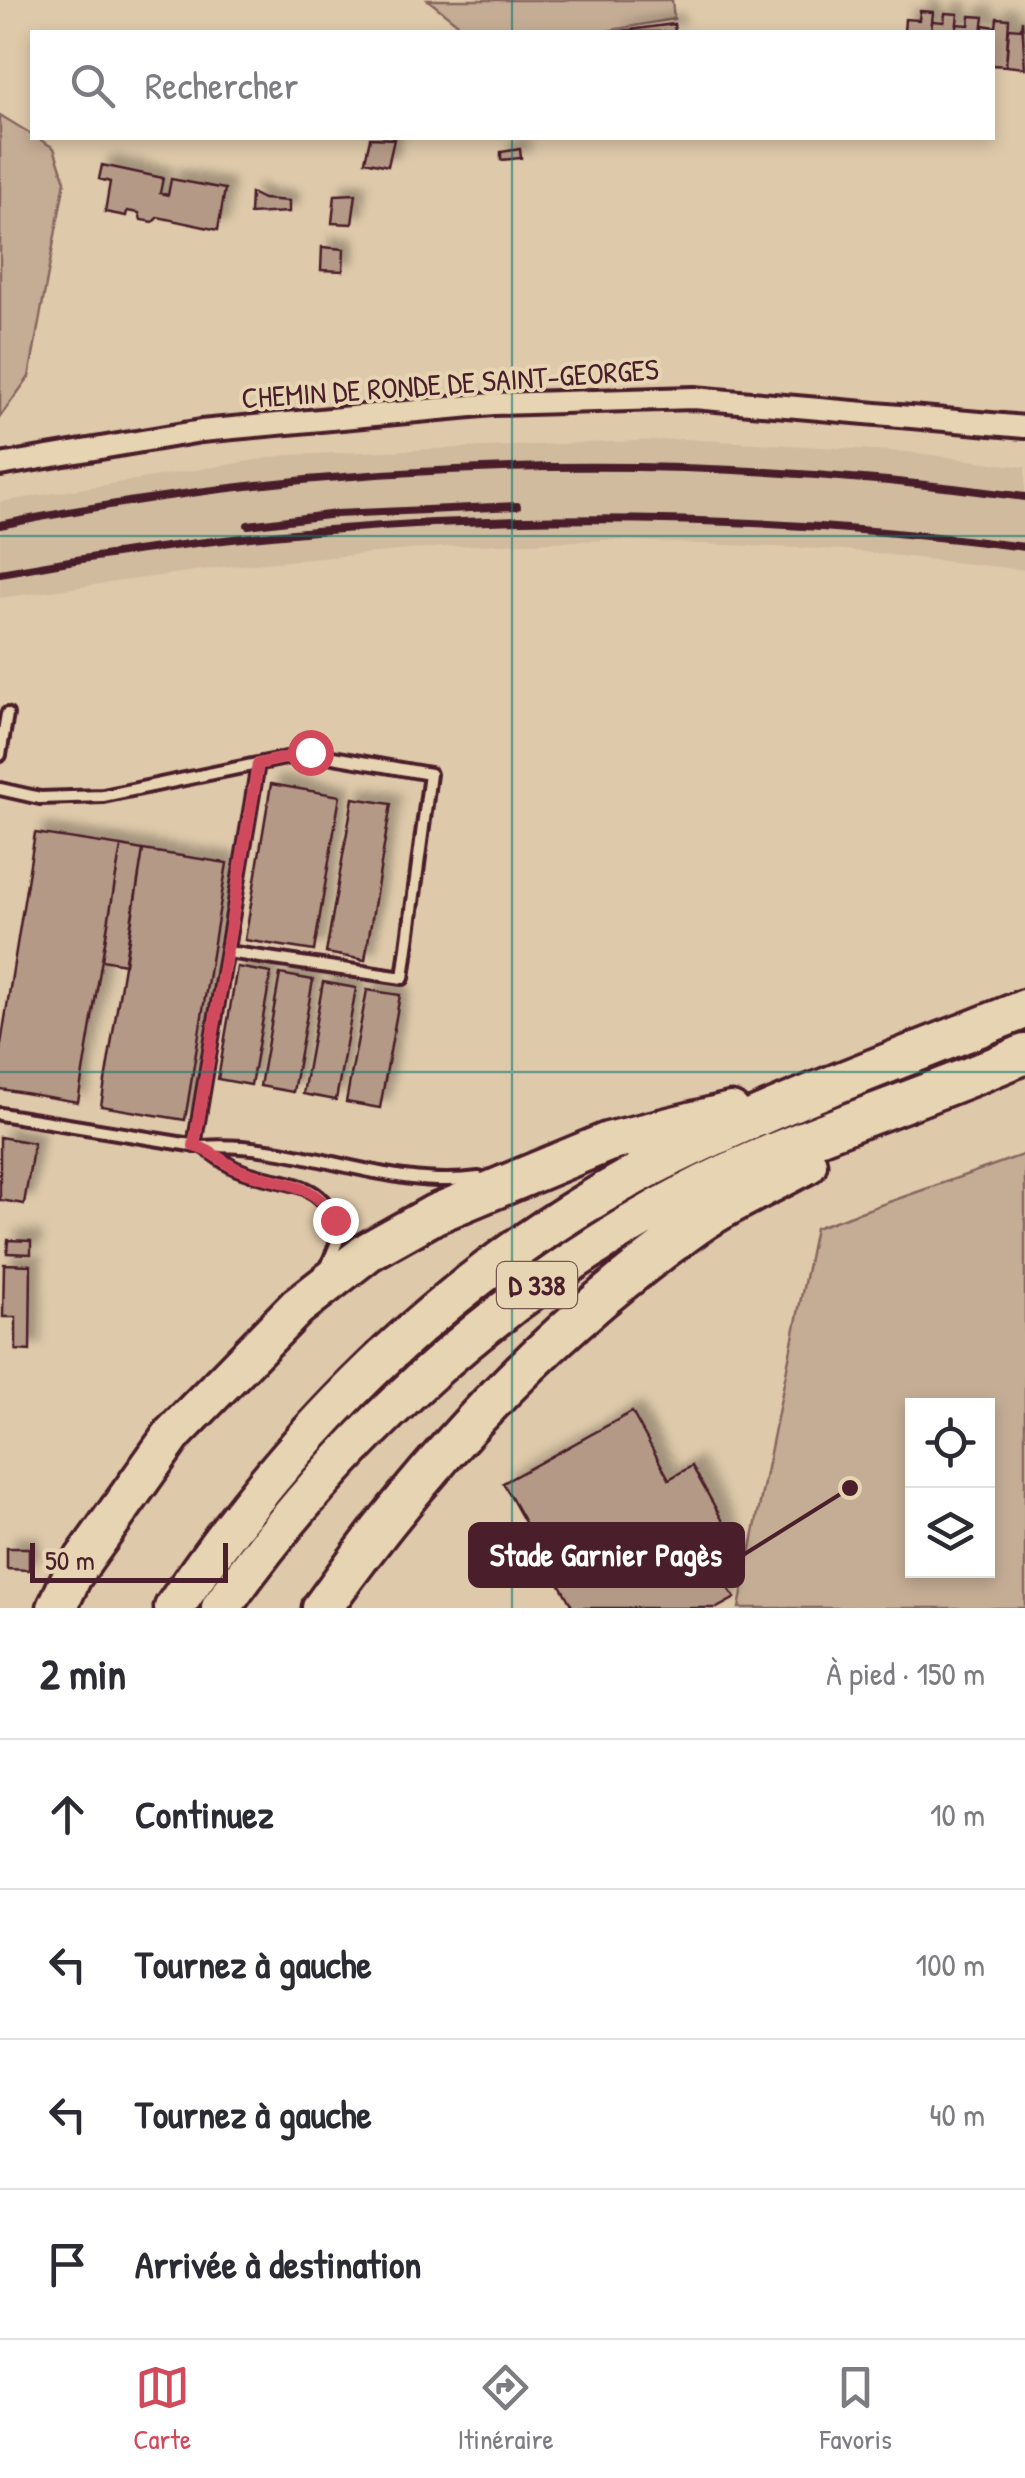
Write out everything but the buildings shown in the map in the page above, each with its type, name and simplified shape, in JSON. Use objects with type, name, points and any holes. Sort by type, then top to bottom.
[{"type":"highway","name":"D 338","points":[[174,1608],[287,1453],[352,1385],[483,1272],[576,1210],[668,1158],[1025,1009]]},
{"type":"highway","name":"D 338","points":[[221,1608],[260,1552],[326,1475],[511,1302],[683,1195],[829,1130],[945,1089],[1025,1054]]},
{"type":"highway","name":"D 338","points":[[57,1608],[72,1576],[173,1434],[297,1307],[369,1251],[435,1214],[608,1142],[830,1088]]},
{"type":"highway","name":"D 338","points":[[322,1608],[391,1512],[478,1417],[620,1284],[690,1229],[945,1089]]},
{"type":"street","name":"CHEMIN DE RONDE DE SAINT-GEORGES","points":[[0,465],[201,431],[511,404],[694,398],[1025,427]]},
{"type":"lane","points":[[0,755],[7,714]]},
{"type":"lane","points":[[0,789],[40,798],[103,796],[310,752],[430,774],[403,978],[227,952]]},
{"type":"lane","points":[[199,1147],[258,764]]},
{"type":"lane","points":[[0,1114],[199,1147],[240,1144],[366,1171],[438,1180],[479,1178],[568,1158]]},
{"type":"lane","points":[[199,1147],[238,1170],[272,1176],[314,1193],[328,1204],[339,1237],[336,1254],[321,1274],[267,1324],[230,1376]]},
{"type":"shaded area","points":[[428,0],[672,0],[674,19],[611,30],[466,30]]},
{"type":"shaded area","points":[[0,115],[30,133],[30,140],[41,140],[54,148],[65,181],[29,377],[0,417]]},
{"type":"shaded area","points":[[686,439],[907,452],[1025,467],[1025,570],[844,550],[606,540],[454,546],[231,566],[0,598],[0,502],[287,455]]},
{"type":"shaded area","points":[[1025,1154],[1025,1608],[739,1608],[815,1228]]},
{"type":"railway","points":[[0,525],[126,502],[254,485],[511,468],[769,472],[1025,497]]},
{"type":"railway","points":[[248,525],[336,514],[517,506]]},
{"type":"railway","points":[[0,573],[127,552],[255,537],[511,520],[769,524],[1025,547]]},
{"type":"place","name":"Stade Garnier Pagès","points":[[850,1488]]},
{"type":"route","points":[[310,752],[258,764],[194,1146],[238,1170],[296,1183],[328,1204],[335,1220]]}]
